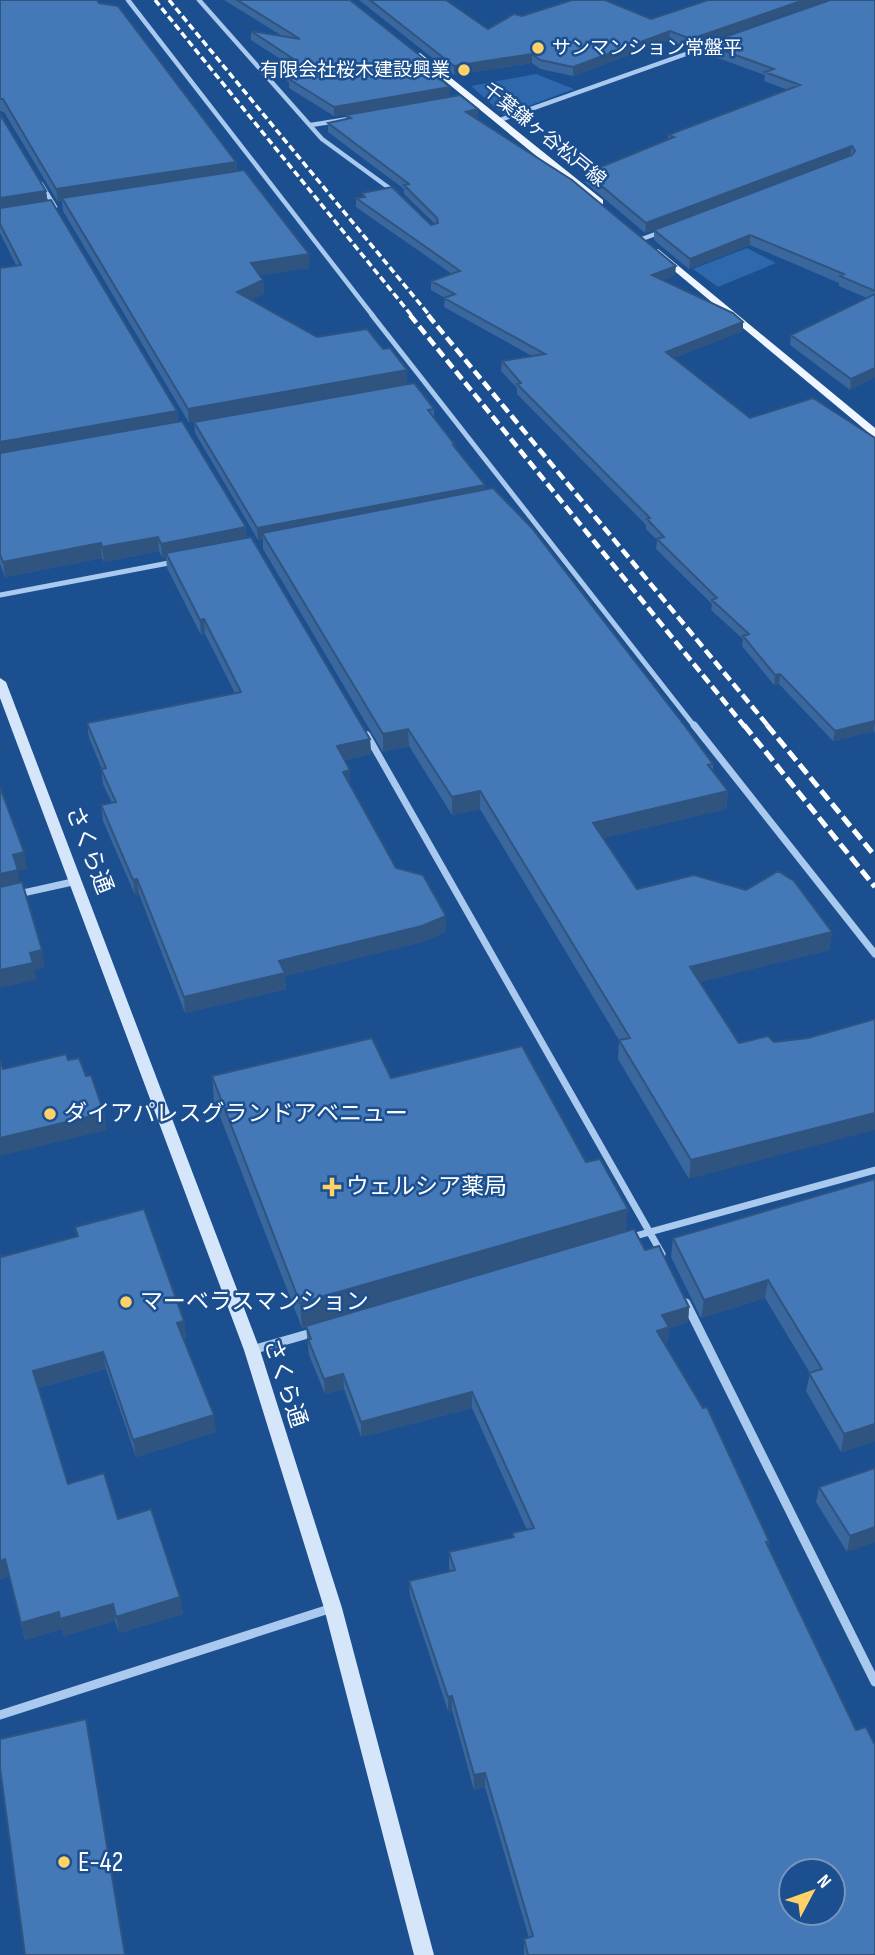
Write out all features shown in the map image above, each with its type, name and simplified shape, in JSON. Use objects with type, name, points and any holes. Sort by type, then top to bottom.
[{"type":"main road","name":"千葉鎌ヶ谷松戸線","points":[[414,52],[605,208]]},
{"type":"main road","points":[[638,235],[875,434]]},
{"type":"street","points":[[128,0],[512,496],[875,954]]},
{"type":"street","points":[[199,0],[322,139],[398,195]]},
{"type":"street","points":[[500,120],[717,43]]},
{"type":"street","points":[[457,99],[470,97]]},
{"type":"street","points":[[311,125],[364,116]]},
{"type":"street","points":[[35,172],[62,219]]},
{"type":"street","points":[[249,177],[263,174]]},
{"type":"street","points":[[44,209],[69,205]]},
{"type":"street","points":[[638,235],[668,229]]},
{"type":"street","points":[[413,389],[427,386]]},
{"type":"street","points":[[499,499],[512,496]]},
{"type":"street","points":[[0,595],[187,559]]},
{"type":"street","name":"さくら通","points":[[0,681],[251,1350],[333,1608],[424,1955]]},
{"type":"street","points":[[364,731],[669,1269]]},
{"type":"street","points":[[0,898],[77,881]]},
{"type":"street","points":[[624,1240],[875,1170]]},
{"type":"street","points":[[682,1294],[875,1682]]},
{"type":"street","points":[[251,1350],[325,1328]]},
{"type":"street","points":[[0,1715],[333,1608]]},
{"type":"shaded area","points":[[536,74],[574,89],[504,115],[471,86]]},
{"type":"shaded area","points":[[747,248],[776,263],[718,287],[693,269]]},
{"type":"building","points":[[0,0],[97,0],[99,3],[118,6],[236,162],[56,189],[3,99],[0,99]]},
{"type":"building","points":[[237,0],[350,0],[437,69],[429,70],[450,87],[334,107],[289,79],[296,78],[273,62],[292,58],[251,31],[300,39]]},
{"type":"building","points":[[370,0],[446,0],[488,29],[514,14],[522,16],[572,0],[605,0],[651,19],[708,0],[804,0],[691,39],[670,31],[573,67],[540,60],[532,54],[454,66]]},
{"type":"building","points":[[830,0],[875,0],[875,291],[840,276],[844,274],[750,235],[690,259],[654,230],[852,155],[855,151],[852,146],[646,223],[586,173],[674,137],[668,135],[800,85],[765,72],[774,69],[705,44]]},
{"type":"building","points":[[460,95],[478,109],[466,112],[572,180],[676,266],[652,275],[733,313],[743,322],[666,352],[750,418],[813,398],[875,438],[875,721],[835,731],[780,674],[775,675],[743,636],[749,634],[712,600],[717,598],[657,539],[664,537],[647,519],[650,518],[517,384],[521,383],[502,361],[545,354],[444,298],[455,294],[431,281],[460,271],[356,198],[365,197],[362,193],[392,187],[431,225],[438,223],[437,218],[404,185],[409,184],[328,123],[351,118],[346,115]]},
{"type":"building","points":[[0,114],[46,191],[0,198]]},
{"type":"building","points":[[244,170],[309,254],[251,263],[263,280],[237,292],[317,337],[367,329],[383,349],[390,348],[407,370],[188,409],[62,198]]},
{"type":"building","points":[[51,200],[177,411],[0,442],[0,268],[21,265],[0,224],[0,208]]},
{"type":"building","points":[[875,294],[875,368],[851,379],[791,335]]},
{"type":"building","points":[[414,383],[434,409],[428,410],[485,485],[257,528],[194,422]]},
{"type":"building","points":[[182,421],[246,527],[161,544],[158,537],[102,547],[101,543],[3,562],[0,555],[0,453]]},
{"type":"building","points":[[493,488],[531,527],[685,726],[713,764],[708,765],[728,791],[593,823],[637,889],[694,875],[746,890],[778,871],[794,881],[832,932],[690,967],[739,1043],[768,1036],[774,1042],[808,1038],[875,1019],[875,1113],[691,1160],[619,1040],[630,1038],[480,791],[452,797],[408,729],[383,734],[262,533]]},
{"type":"building","points":[[251,537],[370,739],[337,746],[350,770],[343,772],[396,868],[423,875],[446,916],[422,926],[279,961],[285,973],[184,997],[137,879],[133,880],[101,805],[116,802],[101,769],[106,768],[87,723],[241,692],[204,619],[200,620],[166,553]]},
{"type":"building","points":[[0,787],[24,852],[13,855],[18,870],[0,874]]},
{"type":"building","points":[[22,882],[42,950],[30,953],[33,963],[0,970],[0,887]]},
{"type":"building","points":[[372,1038],[391,1078],[522,1046],[586,1162],[600,1159],[628,1209],[300,1303],[212,1076]]},
{"type":"building","name":"ダイアパレスグランドアベニュー","points":[[66,1054],[68,1060],[79,1058],[86,1076],[91,1075],[104,1113],[0,1138],[0,1059],[3,1069]]},
{"type":"building","points":[[875,1179],[875,1424],[844,1434],[809,1373],[822,1369],[768,1280],[704,1300],[673,1238]]},
{"type":"building","points":[[144,1209],[184,1321],[177,1323],[214,1415],[133,1440],[103,1352],[33,1371],[68,1484],[104,1473],[118,1519],[151,1509],[180,1597],[116,1617],[113,1604],[60,1619],[59,1612],[21,1623],[5,1559],[0,1561],[0,1254],[1,1257],[78,1236],[75,1227]]},
{"type":"building","points":[[634,1229],[645,1250],[659,1246],[689,1307],[662,1315],[669,1327],[657,1331],[703,1408],[707,1407],[769,1541],[766,1542],[856,1730],[866,1727],[875,1745],[875,1955],[528,1955],[524,1939],[533,1936],[485,1773],[474,1775],[452,1696],[448,1697],[409,1581],[455,1570],[449,1552],[514,1537],[512,1533],[534,1528],[472,1392],[361,1422],[343,1374],[324,1379],[308,1339],[311,1339],[306,1326]]},
{"type":"building","points":[[875,1468],[875,1527],[850,1536],[819,1487]]},
{"type":"building","name":"E-42","points":[[86,1719],[125,1955],[25,1955],[0,1768],[0,1739]]},
{"type":"railway","points":[[155,0],[412,316]]},
{"type":"railway","points":[[169,0],[430,316]]},
{"type":"railway","points":[[410,315],[745,727]]},
{"type":"railway","points":[[428,315],[769,727]]},
{"type":"railway","points":[[744,725],[875,887]]},
{"type":"railway","points":[[767,725],[875,856]]},
{"type":"place","name":"サンマンション常盤平","points":[[538,48]]},
{"type":"place","name":"有限会社桜木建設興業","points":[[464,70]]},
{"type":"place","name":"ダイアパレスグランドアベニュー","points":[[50,1114]]},
{"type":"place","name":"ウェルシア薬局","points":[[332,1187]]},
{"type":"place","name":"マーベラスマンション","points":[[126,1302]]},
{"type":"place","name":"E-42","points":[[64,1862]]}]
